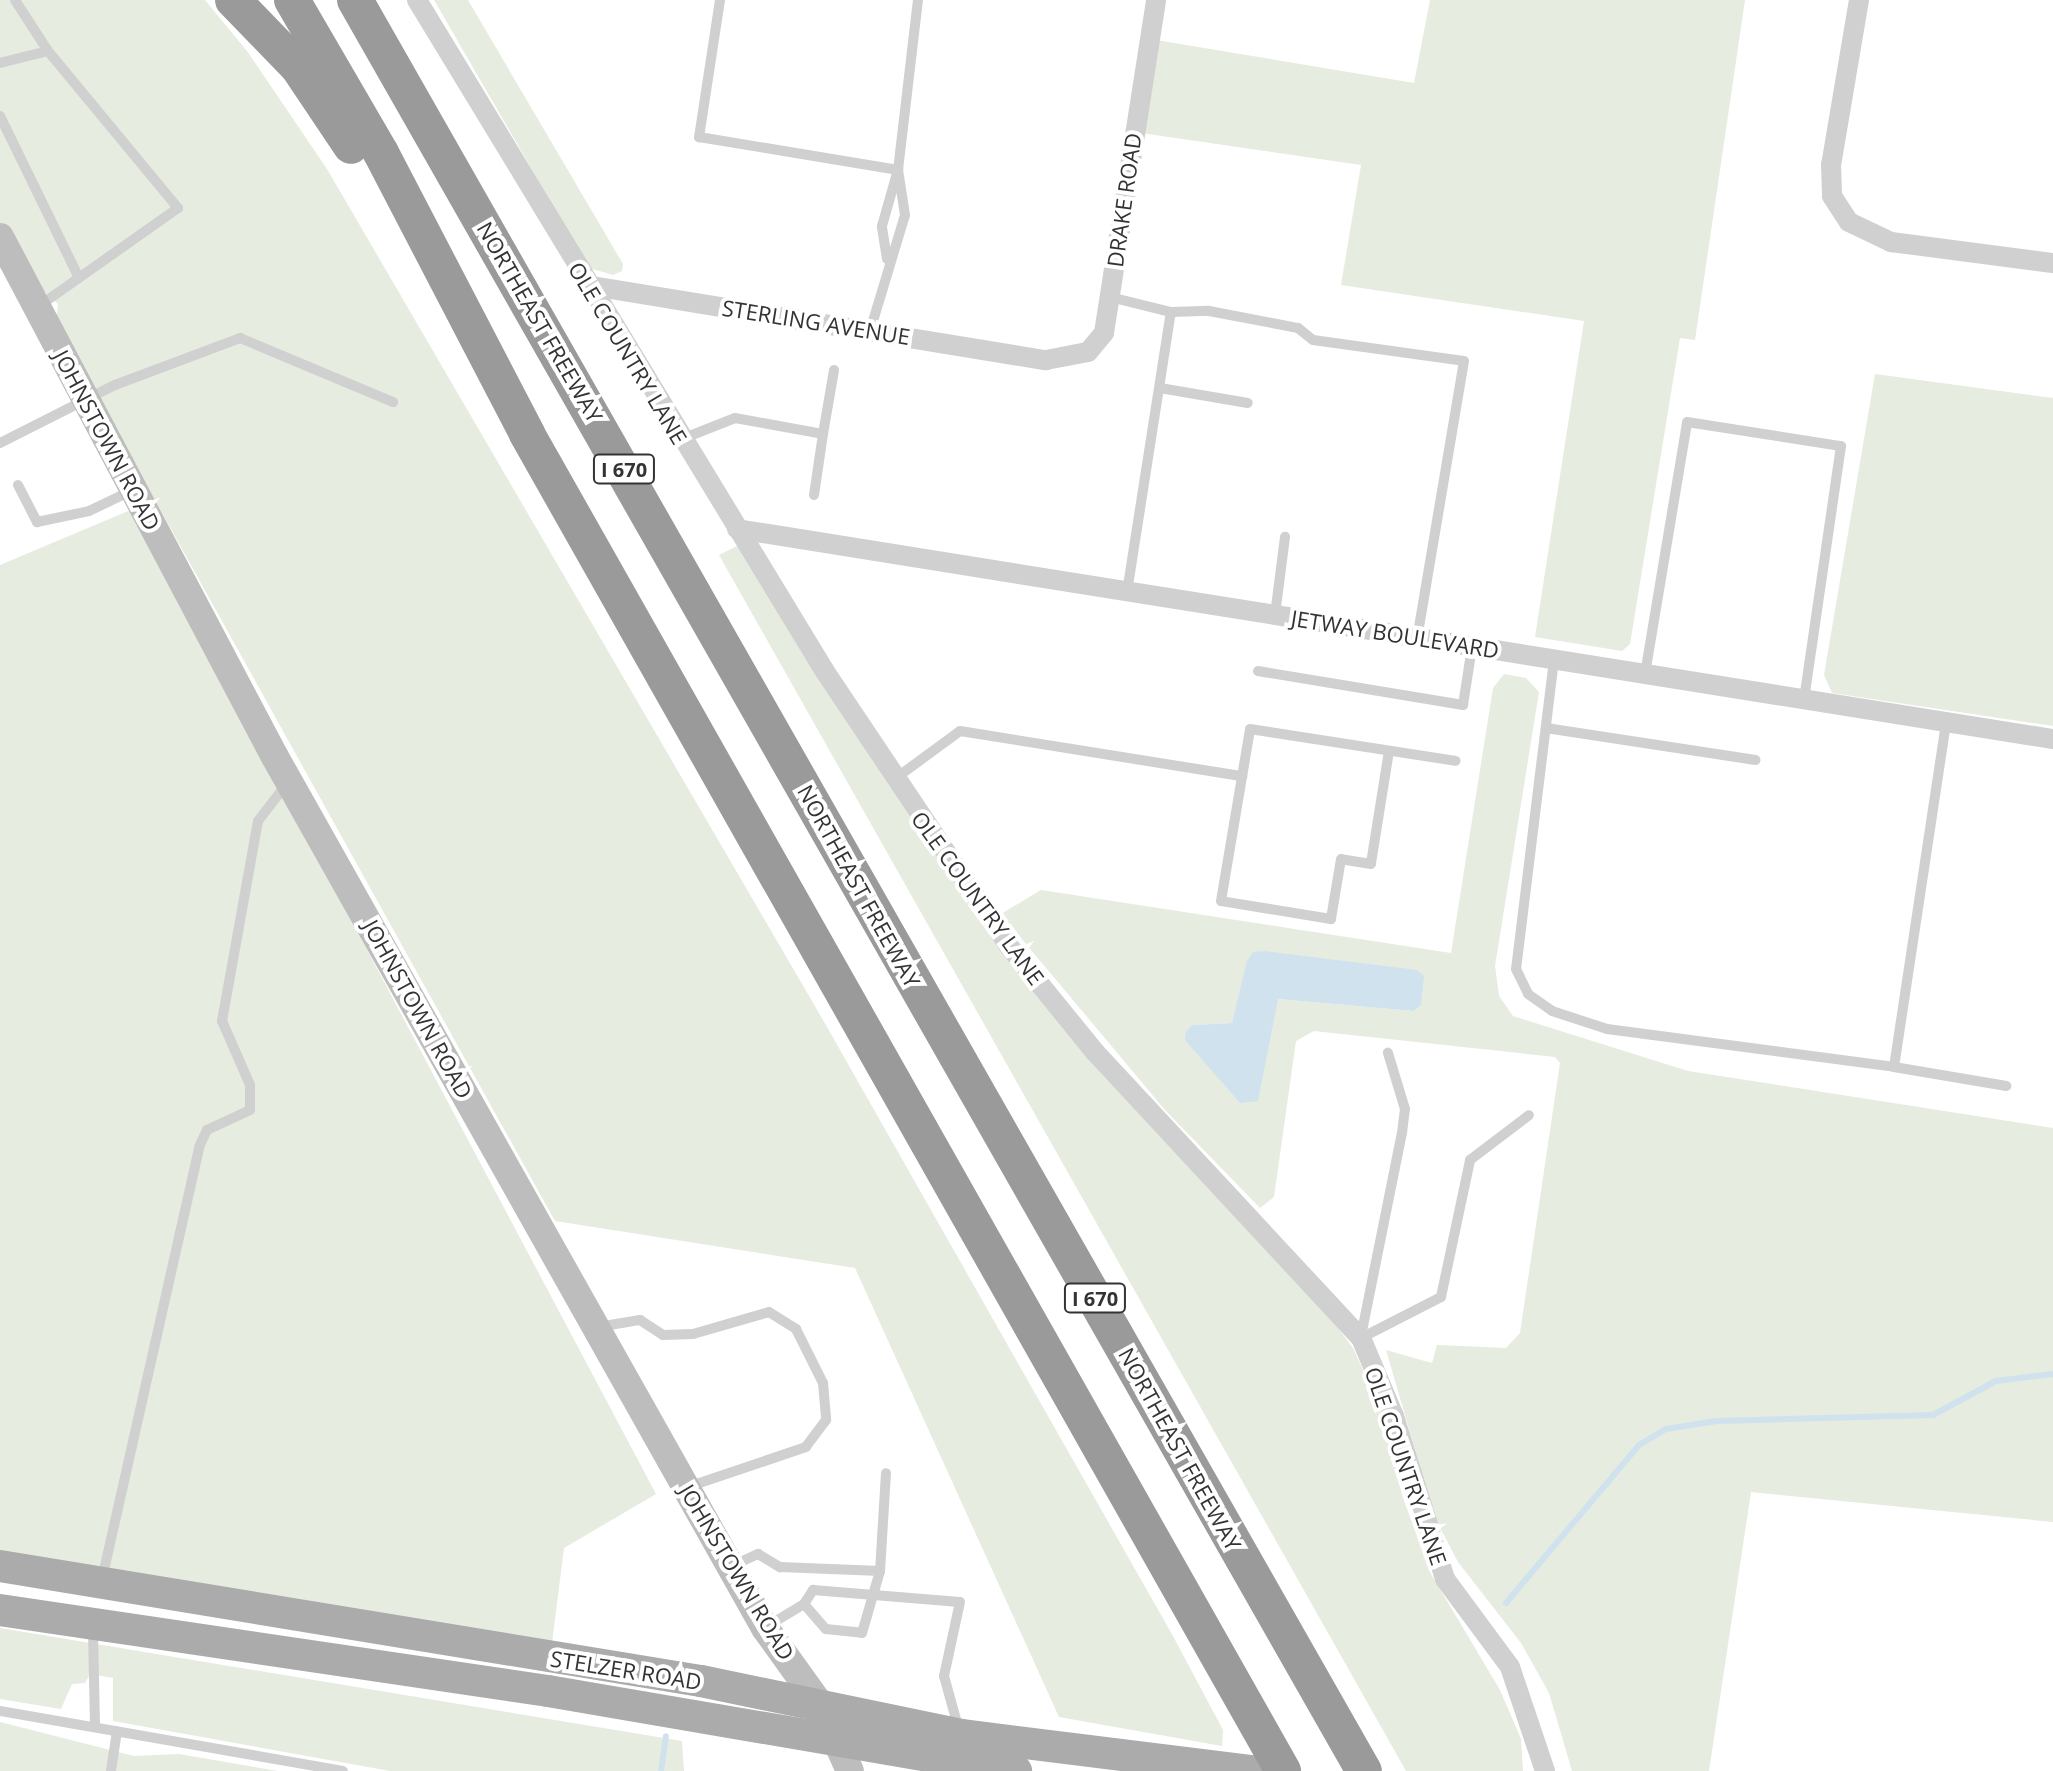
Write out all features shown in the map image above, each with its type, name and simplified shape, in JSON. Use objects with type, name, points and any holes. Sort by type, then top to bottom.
[{"type":"highway","points":[[233,0],[315,91],[527,434]]},
{"type":"highway","name":"I 670","points":[[292,0],[381,153],[527,434],[1283,1771]]},
{"type":"highway","name":"NORTHEAST FREEWAY","points":[[360,6],[1307,1677],[1364,1771]]},
{"type":"main road","name":"JOHNSTOWN ROAD","points":[[0,237],[84,400],[289,780],[765,1628],[821,1706],[843,1757]]},
{"type":"main road","name":"STELZER ROAD","points":[[0,1566],[701,1681],[961,1735],[1252,1771]]},
{"type":"main road","name":"STELZER ROAD","points":[[0,1610],[548,1691],[843,1757],[1016,1771]]},
{"type":"street","name":"OLE COUNTRY LANE","points":[[417,0],[681,440],[894,779],[1008,945],[1095,1052],[1361,1338],[1394,1416],[1445,1579],[1510,1667],[1545,1771]]},
{"type":"street","name":"DRAKE ROAD","points":[[1046,360],[1070,360],[1098,345],[1110,297],[1156,0]]},
{"type":"street","points":[[1859,0],[1831,165],[1832,196],[1849,222],[1891,242],[2053,263]]},
{"type":"street","name":"STERLING AVENUE","points":[[586,285],[1046,360]]},
{"type":"street","name":"JETWAY BOULEVARD","points":[[737,529],[2053,739]]},
{"type":"lane","points":[[15,0],[48,51],[178,208],[38,307]]},
{"type":"lane","points":[[720,0],[699,137],[898,170]]},
{"type":"lane","points":[[887,259],[882,226],[898,170],[918,0]]},
{"type":"lane","points":[[0,63],[48,51]]},
{"type":"lane","points":[[0,116],[79,278]]},
{"type":"lane","points":[[870,331],[887,259],[902,231],[907,199],[898,170]]},
{"type":"lane","points":[[1110,297],[1171,312],[1209,311],[1298,328],[1313,340],[1464,361],[1417,638]]},
{"type":"lane","points":[[1127,592],[1171,312]]},
{"type":"lane","points":[[0,443],[84,400],[240,338],[393,402]]},
{"type":"lane","points":[[814,495],[834,370]]},
{"type":"lane","points":[[1160,388],[1248,403]]},
{"type":"lane","points":[[681,440],[705,425],[735,418],[823,434]]},
{"type":"lane","points":[[1645,674],[1687,422],[1841,446],[1804,700]]},
{"type":"lane","points":[[18,485],[37,522],[77,515],[133,490]]},
{"type":"lane","points":[[1275,615],[1285,537]]},
{"type":"lane","points":[[1258,671],[1463,705],[1472,647]]},
{"type":"lane","points":[[1554,660],[1516,969],[1528,994],[1552,1011],[1607,1029],[1894,1067],[2006,1086]]},
{"type":"lane","points":[[1894,1067],[1946,722]]},
{"type":"lane","points":[[1546,728],[1756,760]]},
{"type":"lane","points":[[1389,751],[1371,864],[1341,859],[1331,919],[1221,901],[1250,729],[1456,761]]},
{"type":"lane","points":[[894,779],[960,731],[1242,776]]},
{"type":"lane","points":[[101,1583],[199,1147],[207,1130],[250,1110],[250,1085],[222,1021],[258,821],[289,780]]},
{"type":"lane","points":[[1361,1338],[1405,1109],[1388,1053]]},
{"type":"lane","points":[[1361,1338],[1441,1297],[1470,1160],[1529,1115]]},
{"type":"lane","points":[[596,1327],[640,1320],[663,1335],[693,1334],[769,1312],[796,1329],[823,1383],[826,1420],[806,1447],[686,1488]]},
{"type":"lane","points":[[804,1604],[826,1629],[862,1633],[871,1591],[880,1571],[886,1473]]},
{"type":"lane","points":[[730,1567],[758,1554],[780,1567],[880,1571]]},
{"type":"lane","points":[[765,1628],[804,1604],[813,1590],[871,1591],[960,1602],[944,1676],[961,1735]]},
{"type":"lane","points":[[94,1623],[95,1727]]},
{"type":"lane","points":[[0,1711],[343,1771]]},
{"type":"lane","points":[[111,1771],[117,1731]]},
{"type":"shaded area","points":[[0,0],[205,0],[247,51],[327,169],[823,1020],[1173,1636],[1223,1730],[1222,1746],[1059,1717],[855,1268],[555,1221],[56,322],[58,304],[30,278],[0,224]]},
{"type":"shaded area","points":[[434,0],[468,0],[623,264],[622,271],[613,275],[589,268]]},
{"type":"shaded area","points":[[1430,0],[1745,0],[1695,340],[1680,338],[1630,644],[1622,651],[1535,637],[1584,321],[1341,285],[1361,165],[1141,133],[1156,40],[1414,83]]},
{"type":"shaded area","points":[[1875,374],[2053,398],[2053,726],[1832,693],[1824,675]]},
{"type":"shaded area","points":[[133,509],[656,1494],[564,1548],[552,1643],[0,1558],[0,565]]},
{"type":"shaded area","points":[[737,546],[983,925],[1082,1048],[1314,1296],[1353,1348],[1384,1416],[1403,1498],[1431,1574],[1500,1690],[1521,1739],[1523,1771],[1406,1771],[719,555]]},
{"type":"shaded area","points":[[1504,674],[1526,678],[1539,692],[1495,966],[1499,996],[1513,1016],[1688,1071],[2053,1128],[2053,1522],[1751,1492],[1709,1771],[1572,1771],[1549,1693],[1521,1643],[1458,1562],[1435,1518],[1386,1350],[1432,1363],[1437,1345],[1506,1348],[1520,1333],[1560,1063],[1555,1057],[1314,1031],[1296,1041],[1274,1197],[1260,1208],[1165,1110],[1001,914],[1041,890],[1451,953],[1493,688]],"holes":[[[1253,952],[1413,1011],[1278,999],[1272,1011],[1185,1040],[1192,1025],[1232,1023]]]},
{"type":"shaded area","points":[[0,1628],[682,1741],[684,1771],[390,1771],[113,1721],[113,1678],[90,1674],[85,1683],[72,1684],[61,1709],[0,1699]]},
{"type":"shaded area","points":[[0,1722],[134,1756],[179,1754],[278,1771],[0,1771]]},
{"type":"water","points":[[1253,952],[1417,970],[1424,976],[1421,1005],[1413,1011],[1278,999],[1258,1101],[1240,1103],[1185,1040],[1186,1032],[1192,1025],[1232,1023],[1247,961]]},
{"type":"waterway","points":[[1506,1603],[1639,1445],[1666,1429],[1716,1421],[1933,1415],[1996,1381],[2053,1374]]},
{"type":"waterway","points":[[661,1771],[666,1736]]}]
